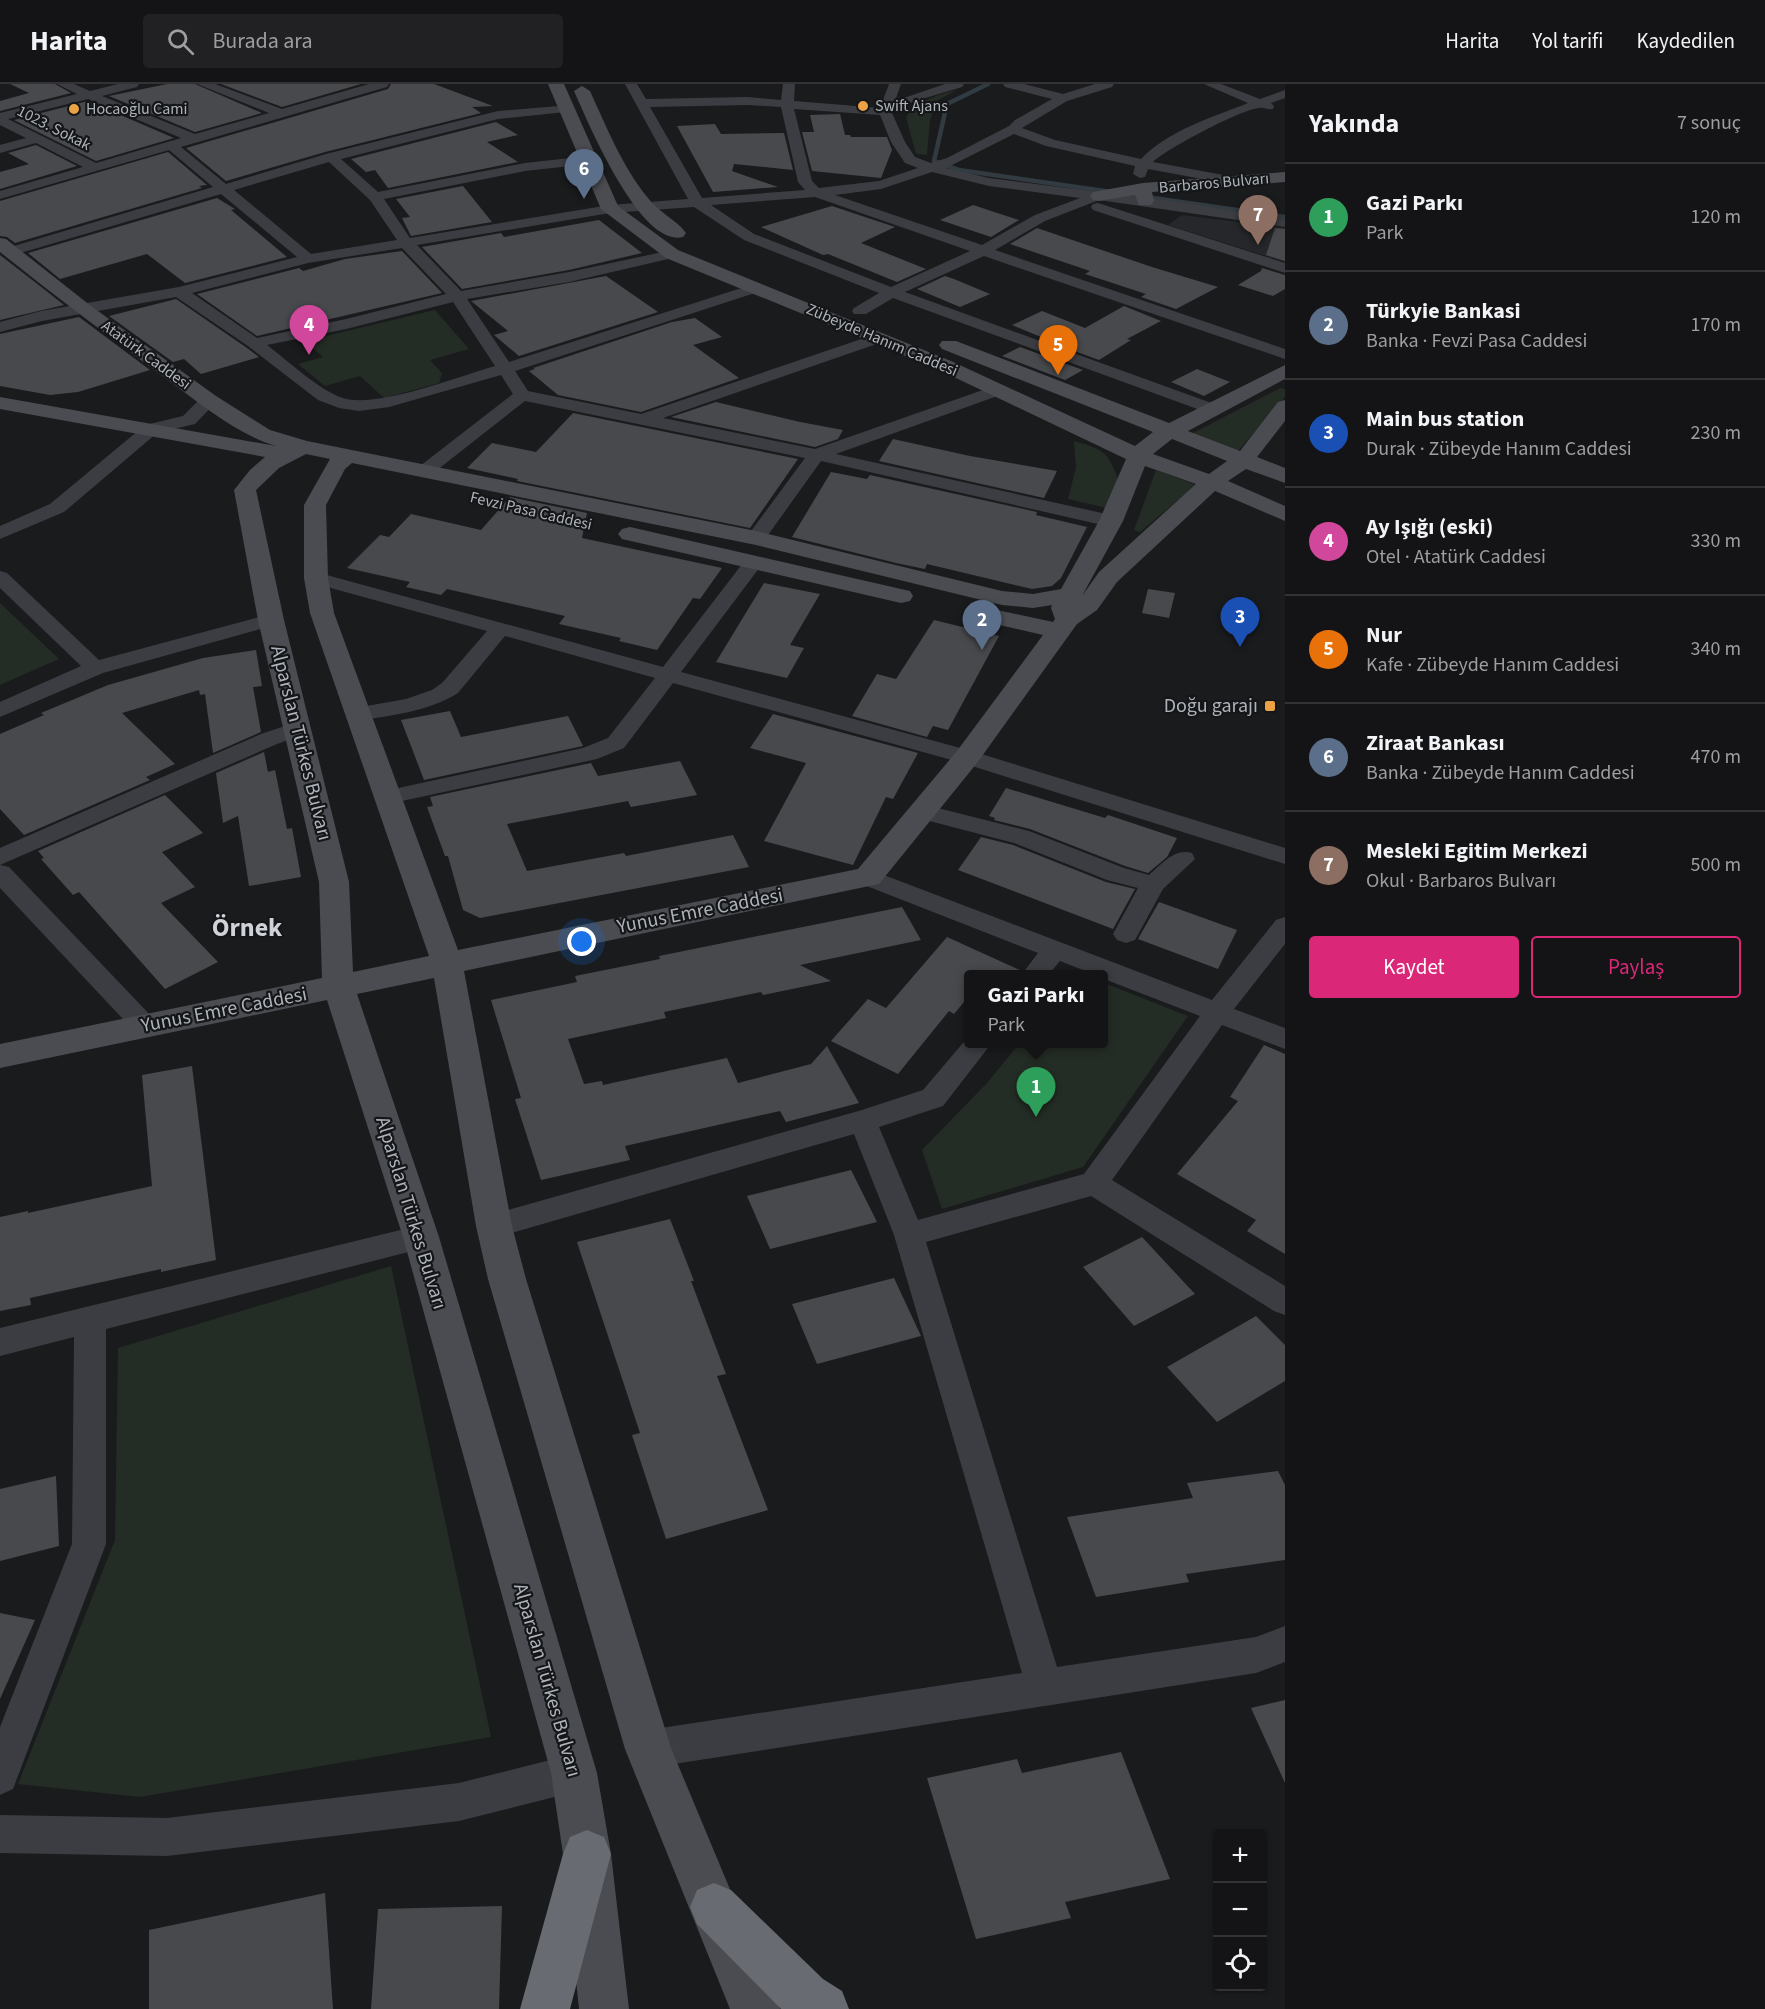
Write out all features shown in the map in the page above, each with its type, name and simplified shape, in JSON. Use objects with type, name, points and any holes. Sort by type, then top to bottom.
[{"type":"highway","points":[[545,2009],[586,1854]]},
{"type":"highway","points":[[714,1907],[805,1997],[824,2009]]},
{"type":"street","points":[[63,84],[192,138]]},
{"type":"street","points":[[0,118],[133,84]]},
{"type":"street","points":[[203,84],[281,113]]},
{"type":"street","points":[[0,195],[92,166],[383,84]]},
{"type":"street","points":[[556,84],[610,209]]},
{"type":"street","name":"Zübeyde Hanım Caddesi","points":[[578,84],[623,175],[644,207],[669,228],[703,248],[767,276],[894,324]]},
{"type":"street","points":[[631,84],[698,203],[749,237],[891,293],[1211,409]]},
{"type":"street","points":[[789,84],[787,104],[805,182],[816,193],[1285,354]]},
{"type":"street","points":[[895,84],[885,112],[898,142],[910,160],[931,168],[989,182],[1095,198],[1285,268]]},
{"type":"street","points":[[640,103],[748,101],[885,112],[908,99],[958,84]]},
{"type":"street","points":[[1009,84],[1063,98]]},
{"type":"street","points":[[0,327],[41,316],[179,292],[308,259],[610,209],[816,193],[881,185],[952,161],[1014,129],[1020,123],[1063,98],[1108,84]]},
{"type":"street","points":[[1210,84],[1285,112]]},
{"type":"street","points":[[1143,164],[1177,140],[1259,102],[1285,94]]},
{"type":"street","points":[[6,247],[331,157],[498,115],[566,108]]},
{"type":"street","name":"1023. Sokak","points":[[0,118],[92,166]]},
{"type":"street","points":[[1014,129],[1018,133],[1048,142],[1143,164],[1240,182]]},
{"type":"street","points":[[0,148],[37,139]]},
{"type":"street","points":[[171,145],[308,259]]},
{"type":"street","points":[[331,157],[375,197],[407,244],[457,296],[522,395],[816,455],[1111,522]]},
{"type":"street","points":[[375,197],[525,167],[589,160]]},
{"type":"street","points":[[1143,164],[1143,192]]},
{"type":"street","name":"Barbaros Bulvarı","points":[[1095,198],[1124,190],[1143,192],[1285,177]]},
{"type":"street","points":[[860,312],[891,293],[982,250],[1040,218],[1095,198],[1143,192],[1285,223]]},
{"type":"street","name":"Zübeyde Hanım Caddesi","points":[[610,209],[672,254],[879,338],[1138,456],[1212,482],[1285,514]]},
{"type":"street","name":"Atatürk Caddesi","points":[[6,247],[84,310],[209,400],[261,435],[293,450]]},
{"type":"street","points":[[254,343],[346,324],[457,296],[569,277],[672,254]]},
{"type":"street","points":[[179,292],[254,343],[324,396],[349,405],[369,405],[389,402],[504,369],[756,288]]},
{"type":"street","name":"Zübeyde Hanım Caddesi","points":[[927,337],[1285,476]]},
{"type":"street","points":[[643,420],[879,338]]},
{"type":"street","points":[[1108,970],[868,877],[967,757],[1066,615],[1111,522],[1138,456],[1153,441],[1171,430],[1285,370]]},
{"type":"street","points":[[756,538],[816,455],[997,390]]},
{"type":"street","points":[[426,471],[522,395]]},
{"type":"street","points":[[0,533],[57,508],[151,429],[189,420],[209,400]]},
{"type":"street","name":"Fevzi Pasa Caddesi","points":[[0,403],[293,450],[342,460],[753,563],[1066,615]]},
{"type":"street","points":[[1066,615],[1080,612],[1108,577],[1212,482],[1245,459],[1285,406]]},
{"type":"street","name":"Alparslan Türkes Bulvarı","points":[[293,450],[256,475],[245,490],[271,620],[334,882],[338,986],[421,1237],[574,1773],[604,2009]]},
{"type":"street","points":[[342,460],[315,505],[316,578],[322,613],[447,963],[494,1226],[507,1279],[648,1749],[755,2009]]},
{"type":"street","name":"Fevzi Pasa Caddesi","points":[[342,460],[426,471],[756,538],[1002,598],[1033,601],[1066,615]]},
{"type":"street","points":[[388,796],[589,754],[616,743],[753,563]]},
{"type":"street","points":[[0,578],[95,668]]},
{"type":"street","points":[[316,578],[967,757],[1285,856]]},
{"type":"street","points":[[0,710],[95,668],[271,620]]},
{"type":"street","points":[[358,714],[420,703],[442,694],[450,688],[500,629]]},
{"type":"street","points":[[0,857],[269,739],[297,729]]},
{"type":"street","points":[[922,812],[1021,837],[1116,874],[1153,884]]},
{"type":"street","points":[[1126,934],[1153,884],[1183,859]]},
{"type":"street","points":[[0,873],[145,1026]]},
{"type":"street","name":"Yunus Emre Caddesi","points":[[0,1056],[868,877]]},
{"type":"street","points":[[909,1235],[1094,1183],[1217,1012],[1285,926]]},
{"type":"street","points":[[1039,970],[1056,950]]},
{"type":"street","points":[[1108,970],[1285,1039]]},
{"type":"street","points":[[494,1226],[863,1121],[933,1098],[975,1048]]},
{"type":"street","points":[[863,1121],[909,1235],[1045,1688]]},
{"type":"street","points":[[1094,1183],[1285,1302]]},
{"type":"street","points":[[0,1342],[421,1237]]},
{"type":"street","points":[[0,1776],[89,1544],[90,1319]]},
{"type":"street","points":[[648,1749],[1256,1655],[1285,1644]]},
{"type":"street","points":[[0,1834],[167,1837],[459,1802],[574,1773]]},
{"type":"shaded area","points":[[957,90],[938,100],[930,120],[927,155],[916,154],[906,117],[922,102]]},
{"type":"shaded area","points":[[1182,215],[1285,228],[1285,262],[1168,225]]},
{"type":"shaded area","points":[[435,310],[469,349],[430,360],[442,373],[439,383],[384,398],[360,376],[325,386],[298,364],[323,357],[305,341]]},
{"type":"shaded area","points":[[1280,388],[1285,389],[1285,397],[1238,451],[1193,433]]},
{"type":"shaded area","points":[[1074,441],[1098,449],[1111,462],[1118,479],[1107,508],[1068,499],[1076,467]]},
{"type":"shaded area","points":[[1156,470],[1196,485],[1140,532],[1134,530]]},
{"type":"shaded area","points":[[0,603],[59,659],[0,685]]},
{"type":"shaded area","points":[[1108,985],[1188,1016],[1083,1167],[942,1209],[922,1150],[987,1083],[1016,1048],[1108,1048]]},
{"type":"shaded area","points":[[391,1266],[491,1737],[140,1797],[18,1784],[115,1540],[118,1348]]},
{"type":"building","points":[[10,84],[55,84],[71,93],[0,111],[0,101],[29,93]]},
{"type":"building","points":[[167,84],[195,84],[262,113],[195,132],[109,96]]},
{"type":"building","points":[[221,84],[361,84],[282,107]]},
{"type":"building","points":[[391,84],[434,84],[493,106],[472,107],[481,113],[325,152],[226,181],[186,148],[388,89]]},
{"type":"building","points":[[88,101],[174,138],[96,161],[14,120]]},
{"type":"building","points":[[840,114],[845,135],[887,137],[892,150],[881,178],[812,171],[802,132],[814,132],[810,115]]},
{"type":"building","points":[[496,122],[518,135],[487,142],[518,162],[388,188],[375,170],[366,172],[351,159]]},
{"type":"building","points":[[715,124],[721,134],[784,133],[793,170],[734,164],[732,171],[778,187],[713,192],[677,126]]},
{"type":"building","points":[[36,145],[77,166],[0,189],[0,172],[29,164],[8,153]]},
{"type":"building","points":[[168,152],[207,185],[15,243],[7,237],[0,236],[0,201]]},
{"type":"building","points":[[463,186],[492,222],[411,236],[402,218],[410,217],[396,199]]},
{"type":"building","points":[[217,198],[235,209],[231,210],[287,257],[185,283],[147,254],[60,279],[28,253]]},
{"type":"building","points":[[973,205],[1019,220],[991,237],[940,220]]},
{"type":"building","points":[[832,206],[895,227],[861,243],[926,269],[897,282],[828,254],[823,255],[761,227]]},
{"type":"building","points":[[599,220],[642,253],[569,270],[462,289],[422,247],[501,233],[504,237]]},
{"type":"building","points":[[1037,228],[1218,287],[1176,309],[1141,297],[1146,294],[1085,274],[1090,271],[1010,244]]},
{"type":"building","points":[[1275,228],[1285,229],[1285,261],[1266,255]]},
{"type":"building","points":[[402,251],[442,293],[257,336],[197,294],[299,268],[303,271],[345,259]]},
{"type":"building","points":[[0,255],[40,286],[64,305],[0,320]]},
{"type":"building","points":[[1262,268],[1285,275],[1285,289],[1273,296],[1238,285],[1261,271]]},
{"type":"building","points":[[606,276],[658,312],[519,356],[494,335],[508,331],[471,301]]},
{"type":"building","points":[[945,276],[990,294],[960,307],[917,289]]},
{"type":"building","points":[[176,299],[259,357],[201,374],[184,359],[173,362],[109,316]]},
{"type":"building","points":[[1124,306],[1161,321],[1127,339],[1131,340],[1099,360],[1039,338],[1041,337],[1012,325],[1042,311],[1085,328]]},
{"type":"building","points":[[79,317],[150,370],[78,392],[50,395],[0,386],[0,334]]},
{"type":"building","points":[[695,318],[722,337],[693,345],[739,378],[641,412],[558,395],[529,371],[672,322]]},
{"type":"building","points":[[1020,347],[1083,370],[1065,380],[1002,356]]},
{"type":"building","points":[[1197,369],[1230,382],[1204,396],[1171,382]]},
{"type":"building","points":[[716,402],[843,430],[838,439],[815,447],[671,417]]},
{"type":"building","points":[[573,413],[798,459],[750,528],[517,481],[518,479],[467,468],[492,443],[536,452]]},
{"type":"building","points":[[893,439],[970,456],[1057,471],[1044,498],[879,461]]},
{"type":"building","points":[[831,472],[867,479],[870,475],[1037,512],[1036,515],[1087,527],[1061,578],[1052,586],[1032,589],[927,564],[925,569],[896,563],[792,537]]},
{"type":"building","points":[[510,497],[587,513],[582,538],[722,568],[700,599],[693,598],[657,650],[619,641],[621,638],[559,624],[565,616],[447,589],[441,595],[406,587],[410,582],[347,568],[380,535],[389,537],[411,514],[481,530]]},
{"type":"building","points":[[764,583],[820,594],[790,645],[804,648],[787,678],[716,662]]},
{"type":"building","points":[[1148,589],[1175,593],[1169,618],[1142,613]]},
{"type":"building","points":[[934,620],[999,636],[948,730],[933,726],[927,737],[852,716],[877,674],[896,679]]},
{"type":"building","points":[[256,650],[262,686],[253,687],[261,732],[213,753],[205,694],[200,695],[199,690],[122,713],[175,764],[146,777],[150,780],[24,835],[0,809],[0,734],[44,715],[41,713],[108,685],[203,658]]},
{"type":"building","points":[[450,711],[461,737],[568,716],[583,746],[424,780],[401,720]]},
{"type":"building","points":[[773,714],[918,753],[893,799],[886,797],[853,865],[764,841],[806,763],[750,748]]},
{"type":"building","points":[[264,752],[268,772],[275,770],[287,829],[292,828],[301,877],[249,886],[238,816],[223,823],[216,773]]},
{"type":"building","points":[[680,761],[697,795],[631,807],[628,801],[507,824],[527,871],[624,853],[626,856],[733,835],[749,867],[480,918],[463,910],[448,856],[445,856],[427,807],[433,806],[430,797],[591,763],[598,776]]},
{"type":"building","points":[[1006,788],[1105,818],[1108,815],[1177,838],[1167,857],[1148,873],[1030,829],[994,820],[995,818],[989,816]]},
{"type":"building","points":[[165,795],[203,833],[162,852],[195,887],[161,903],[218,962],[165,989],[79,892],[73,895],[41,859],[44,858],[38,851]]},
{"type":"building","points":[[981,837],[1013,845],[1106,882],[1135,889],[1113,929],[958,870]]},
{"type":"building","points":[[1159,902],[1237,930],[1218,969],[1138,939]]},
{"type":"building","points":[[902,907],[921,940],[800,965],[831,981],[763,995],[761,992],[664,1012],[666,1018],[568,1039],[584,1084],[602,1081],[603,1085],[727,1058],[738,1083],[811,1064],[827,1046],[859,1103],[786,1122],[780,1111],[625,1146],[630,1160],[541,1180],[515,1099],[521,1098],[491,1000],[577,982],[575,976],[660,959],[659,956]]},
{"type":"building","points":[[947,937],[1020,970],[964,970],[964,1002],[954,1014],[949,1011],[898,1074],[831,1041],[868,999],[886,1008]]},
{"type":"building","points":[[1264,1045],[1285,1054],[1285,1254],[1247,1231],[1256,1220],[1177,1174],[1238,1101],[1230,1097]]},
{"type":"building","points":[[192,1066],[216,1260],[161,1272],[161,1269],[30,1298],[31,1305],[0,1311],[0,1217],[152,1186],[142,1075]]},
{"type":"building","points":[[851,1170],[877,1222],[770,1249],[747,1196]]},
{"type":"building","points":[[670,1219],[726,1374],[717,1376],[768,1510],[666,1539],[632,1435],[640,1433],[577,1242]]},
{"type":"building","points":[[1142,1237],[1195,1294],[1134,1326],[1083,1267]]},
{"type":"building","points":[[894,1278],[921,1336],[817,1364],[792,1304]]},
{"type":"building","points":[[1256,1316],[1285,1345],[1285,1381],[1217,1422],[1167,1367]]},
{"type":"building","points":[[1278,1471],[1285,1485],[1285,1560],[1186,1574],[1189,1582],[1096,1597],[1067,1517],[1193,1498],[1187,1483]]},
{"type":"building","points":[[56,1476],[59,1546],[0,1561],[0,1489]]},
{"type":"building","points":[[0,1613],[35,1620],[0,1699]]},
{"type":"building","points":[[1285,1700],[1285,1783],[1251,1708]]},
{"type":"building","points":[[1121,1752],[1170,1879],[1065,1902],[1071,1918],[976,1939],[927,1778],[1017,1759],[1022,1773]]},
{"type":"building","points":[[325,1893],[333,2009],[149,2009],[149,1930]]},
{"type":"building","points":[[502,1906],[499,2009],[371,2009],[378,1909]]},
{"type":"waterway","points":[[988,84],[947,104],[934,161],[959,170],[1285,217]]},
{"type":"place","name":"Swift Ajans","points":[[863,106]]},
{"type":"place","name":"Hocaoğlu Cami","points":[[74,109]]},
{"type":"place","name":"Ziraat Bankası","points":[[584,199]]},
{"type":"place","name":"Mesleki Egitim Merkezi","points":[[1258,245]]},
{"type":"place","name":"Ay Işığı (eski)","points":[[309,355]]},
{"type":"place","name":"Nur","points":[[1058,375]]},
{"type":"place","name":"Main bus station","points":[[1240,647]]},
{"type":"place","name":"Türkyie Bankasi","points":[[982,650]]},
{"type":"place","name":"Doğu garajı","points":[[1270,706]]},
{"type":"place","name":"Gazi Parkı","points":[[1036,1117]]},
{"type":"district","name":"Örnek","points":[[247,927]]}]
